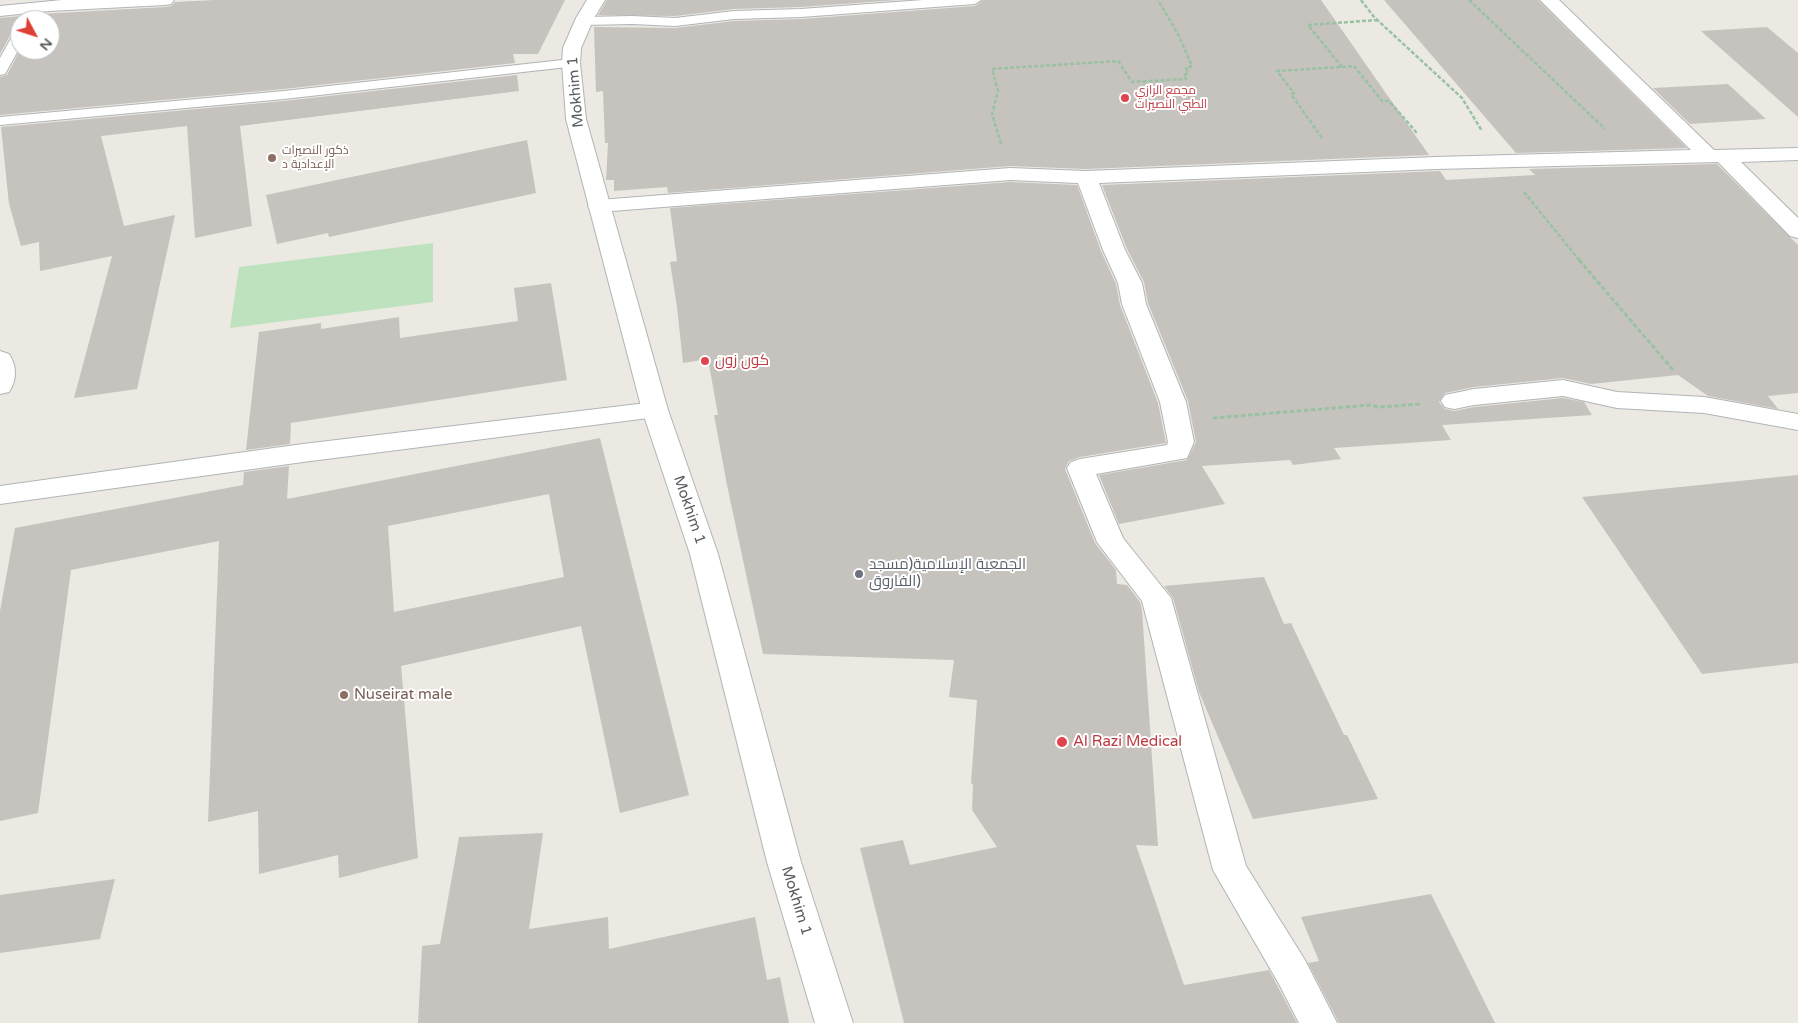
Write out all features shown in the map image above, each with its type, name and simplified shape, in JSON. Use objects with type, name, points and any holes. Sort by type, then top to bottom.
[{"type":"street","points":[[0,11],[165,0]]},
{"type":"street","points":[[1548,0],[1798,231]]},
{"type":"street","name":"Mokhim 1","points":[[590,10],[572,48],[571,63],[576,119],[654,410],[704,554],[784,862],[834,1023]]},
{"type":"street","points":[[599,206],[1010,174],[1086,177],[1436,163],[1798,154]]},
{"type":"street","points":[[1086,177],[1114,250],[1130,283],[1134,304],[1173,402],[1181,442],[1178,452],[1080,468],[1111,542],[1156,598],[1230,870],[1292,972],[1318,1023]]},
{"type":"street","points":[[0,359],[3,376],[0,386]]},
{"type":"street","points":[[1454,400],[1563,388],[1617,400],[1704,405],[1798,422]]},
{"type":"street","points":[[0,495],[303,453],[654,410]]},
{"type":"lane","points":[[590,10],[632,20],[675,22],[734,15],[801,13],[975,0]]},
{"type":"lane","points":[[0,72],[10,53]]},
{"type":"lane","points":[[0,122],[284,95],[571,63]]},
{"type":"path","points":[[1010,174],[992,114],[998,91],[992,69],[1118,61],[1132,82],[1186,79],[1184,74],[1188,73],[1186,68],[1192,66],[1188,54],[1158,0]]},
{"type":"path","points":[[1362,0],[1378,20],[1462,98],[1499,161],[1598,284],[1704,405]]},
{"type":"path","points":[[1469,0],[1620,144],[1622,158]]},
{"type":"path","points":[[1342,67],[1308,25],[1378,20]]},
{"type":"path","points":[[1339,167],[1320,134],[1291,94],[1294,93],[1277,71],[1354,66],[1382,101],[1389,101],[1423,140],[1436,163]]},
{"type":"path","points":[[1177,421],[1454,400]]},
{"type":"green space","points":[[433,243],[433,302],[230,328],[239,267]]},
{"type":"building","points":[[215,0],[565,0],[538,54],[513,54],[515,63],[284,89],[0,115],[0,77],[7,75],[15,60],[60,60],[60,13],[165,7],[171,6],[175,2]]},
{"type":"building","points":[[607,0],[898,0],[801,7],[734,9],[675,16],[598,15]]},
{"type":"building","points":[[983,0],[1321,0],[1429,155],[1086,169],[1010,166],[668,193],[667,187],[614,191],[614,180],[606,180],[608,143],[605,143],[603,91],[596,92],[594,27],[675,28],[734,21],[801,19],[975,6]]},
{"type":"building","points":[[1384,0],[1538,0],[1687,148],[1516,153]]},
{"type":"building","points":[[10,17],[10,36],[0,54],[0,18]]},
{"type":"building","points":[[1767,27],[1798,53],[1798,117],[1701,31]]},
{"type":"building","points":[[517,75],[519,91],[240,126],[252,226],[195,238],[187,126],[101,136],[124,226],[175,215],[137,389],[74,398],[112,256],[40,271],[39,242],[21,246],[9,204],[1,127],[284,101]]},
{"type":"building","points":[[1728,84],[1766,119],[1690,124],[1653,88]]},
{"type":"building","points":[[527,140],[536,193],[329,237],[328,233],[277,244],[266,195]]},
{"type":"building","points":[[1717,164],[1798,245],[1798,393],[1768,396],[1778,409],[1708,396],[1678,375],[1591,384],[1563,378],[1474,387],[1445,393],[1439,402],[1445,409],[1454,411],[1474,407],[1563,398],[1584,402],[1592,415],[1442,425],[1451,440],[1334,448],[1341,459],[1293,465],[1290,460],[1202,466],[1225,504],[1119,524],[1099,475],[1187,460],[1196,442],[1188,401],[1148,303],[1144,282],[1127,249],[1102,185],[1440,171],[1446,180],[1535,175],[1529,169]]},
{"type":"building","points":[[1010,182],[1077,185],[1101,251],[1116,284],[1120,305],[1158,403],[1166,443],[1080,457],[1069,461],[1065,469],[1095,543],[1116,570],[1117,584],[1127,585],[1140,602],[1142,610],[1158,846],[1136,845],[1184,985],[1269,970],[1297,1023],[904,1023],[860,848],[903,840],[910,865],[997,847],[972,810],[973,785],[971,783],[977,700],[949,697],[954,660],[763,654],[727,485],[714,415],[718,415],[708,359],[683,363],[670,262],[677,261],[670,208]]},
{"type":"building","points":[[551,283],[567,380],[291,423],[290,444],[246,450],[259,332],[321,323],[321,329],[399,317],[400,338],[518,321],[514,288]]},
{"type":"building","points":[[600,438],[689,795],[620,813],[581,626],[401,666],[418,858],[339,878],[338,855],[259,874],[258,811],[208,822],[219,541],[71,570],[38,813],[0,821],[0,611],[15,528],[243,485],[244,472],[289,466],[287,499]],"holes":[[[549,494],[564,577],[394,612],[388,526]]]},
{"type":"building","points":[[1798,475],[1798,663],[1702,674],[1582,497]]},
{"type":"building","points":[[1264,577],[1284,624],[1291,623],[1344,735],[1347,735],[1378,799],[1253,819],[1199,692],[1173,598],[1164,586]]},
{"type":"building","points":[[543,833],[529,929],[608,917],[609,949],[755,917],[767,980],[780,977],[789,1023],[418,1023],[422,946],[440,944],[459,837]]},
{"type":"building","points":[[115,879],[100,939],[0,953],[0,895]]},
{"type":"building","points":[[1431,894],[1495,1023],[1339,1023],[1308,963],[1319,961],[1301,917]]},
{"type":"place","name":"مجمع الرازي الطبي النصيرات","points":[[1125,98]]},
{"type":"place","name":"ذكور النصيرات الإعدادية د","points":[[272,158]]},
{"type":"place","name":"كون زون","points":[[705,361]]},
{"type":"place","name":"الجمعية الإسلامية(مسجد الفاروق)","points":[[859,574]]},
{"type":"place","name":"Nuseirat male","points":[[344,695]]},
{"type":"place","name":"Al Razi Medical","points":[[1062,742]]}]
